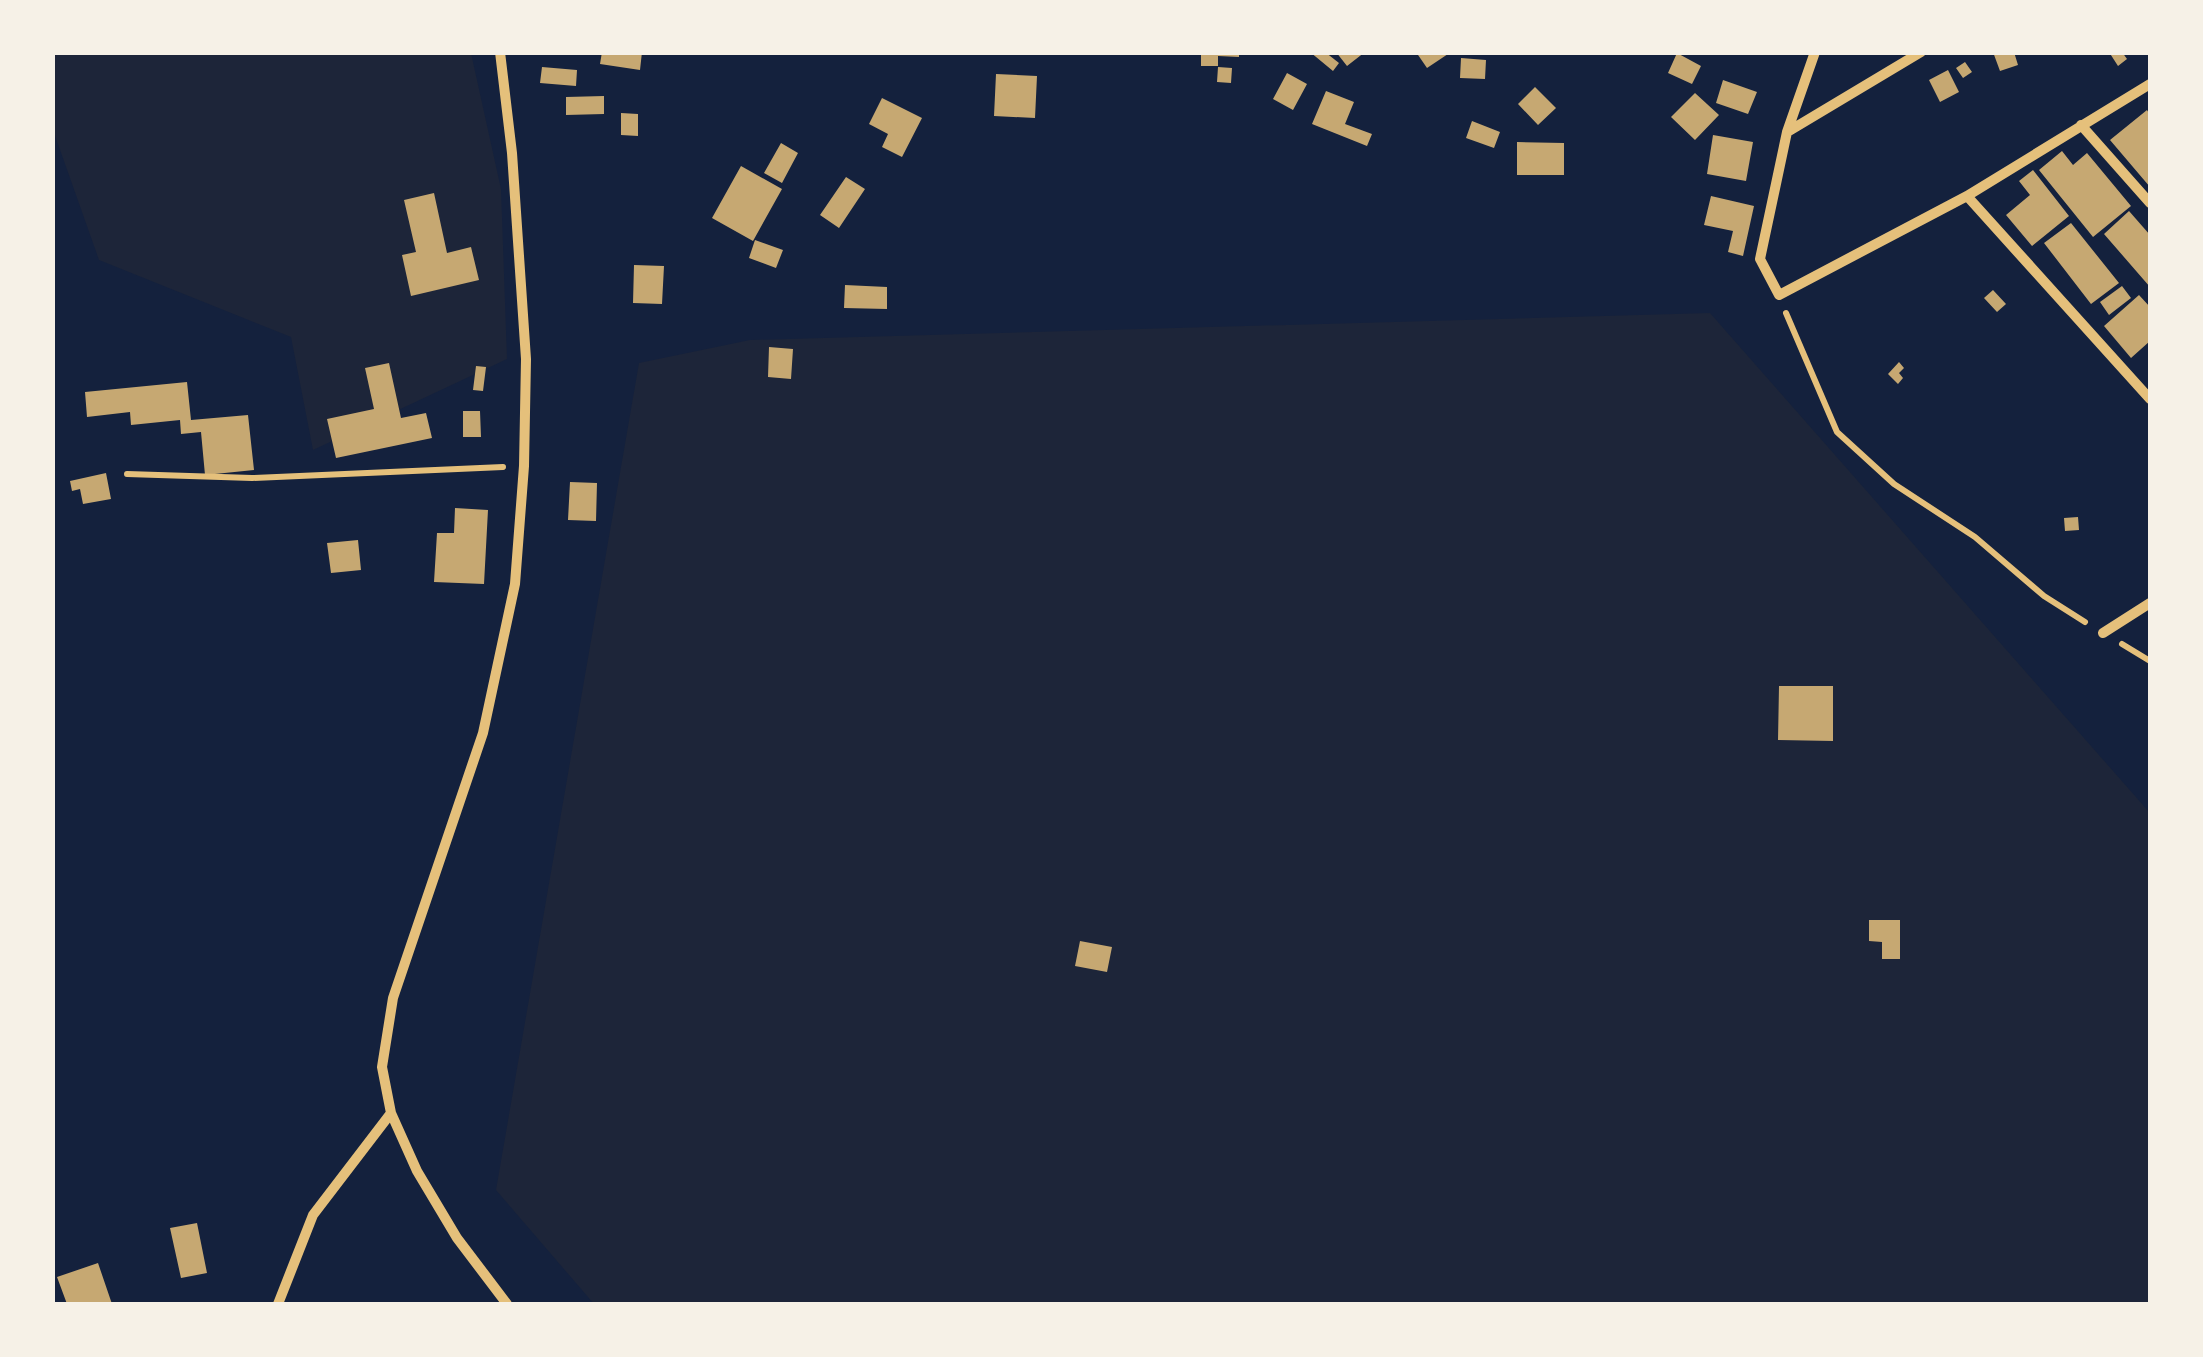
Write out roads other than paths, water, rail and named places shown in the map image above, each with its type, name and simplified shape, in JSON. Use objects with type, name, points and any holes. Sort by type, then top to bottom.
[{"type":"street","points":[[500,52],[512,154],[526,359],[524,466],[515,584],[483,733],[393,998],[382,1068],[391,1112],[417,1172],[457,1238],[507,1304]]},
{"type":"street","points":[[1815,52],[1788,132],[1760,259],[1779,295],[1966,196],[2150,84]]},
{"type":"street","points":[[1788,132],[1921,52]]},
{"type":"street","points":[[2081,125],[2150,203]]},
{"type":"street","points":[[1966,196],[2150,400]]},
{"type":"street","points":[[2103,633],[2150,602]]},
{"type":"street","points":[[278,1304],[313,1215],[391,1112]]}]
